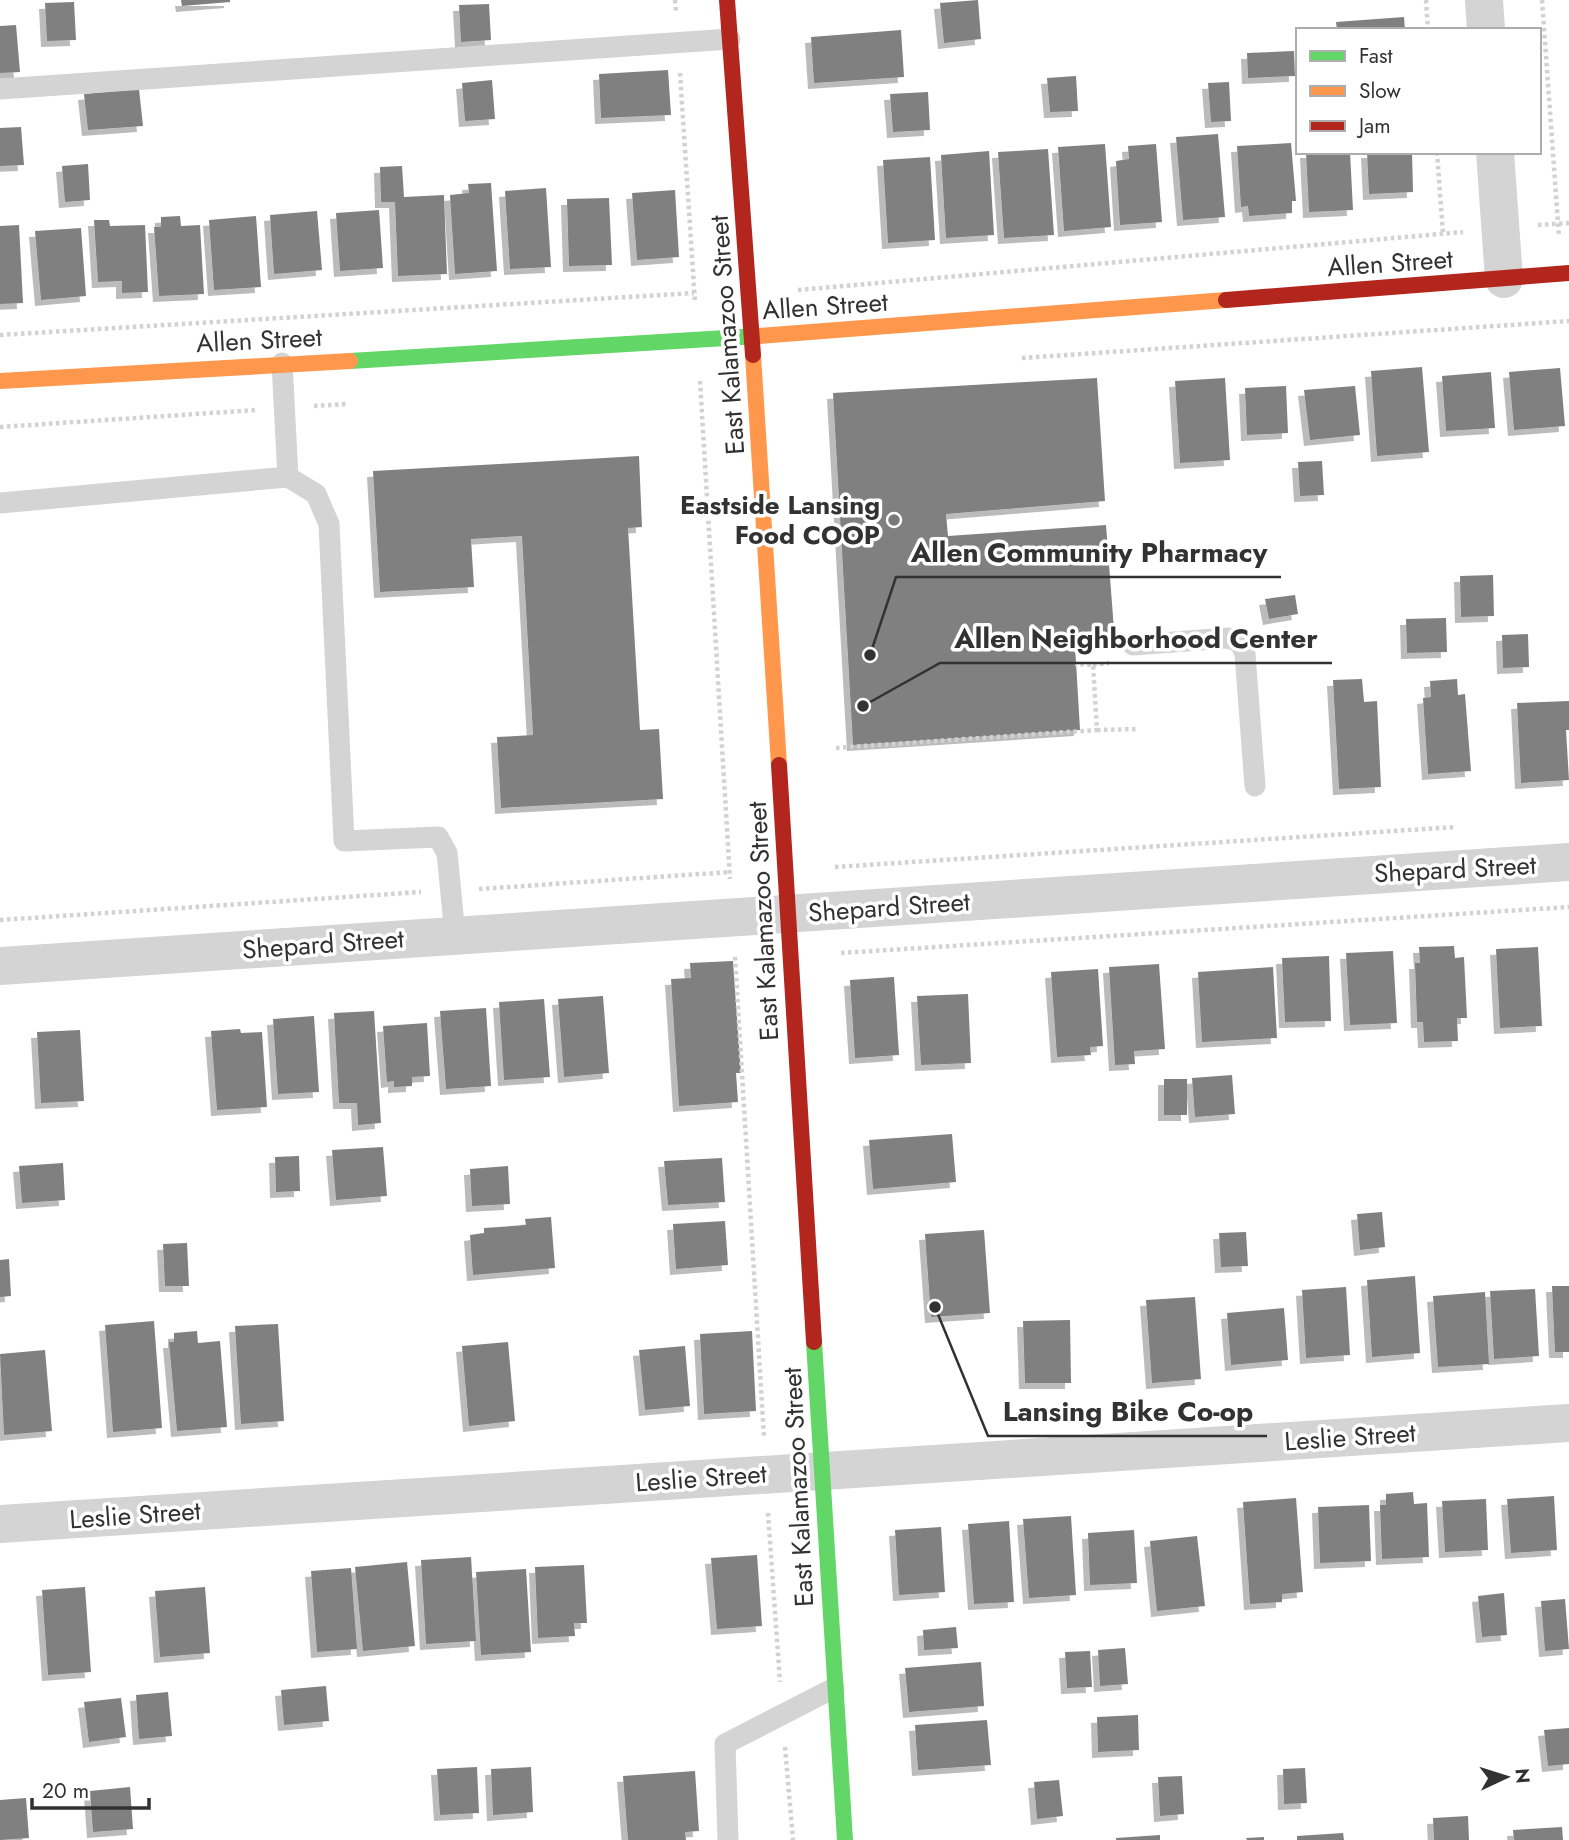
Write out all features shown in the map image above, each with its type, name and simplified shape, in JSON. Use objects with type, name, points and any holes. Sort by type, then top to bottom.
[{"type":"street","name":"East Kalamazoo Street","points":[[727,0],[751,336],[845,1840]]},
{"type":"street","points":[[1484,0],[1486,28]]},
{"type":"street","points":[[1495,154],[1504,279]]},
{"type":"street","name":"Allen Street","points":[[0,381],[751,336],[1565,273]]},
{"type":"street","name":"Shepard Street","points":[[0,966],[1569,862]]},
{"type":"street","name":"Leslie Street","points":[[0,1524],[1569,1423]]},
{"type":"lane","points":[[0,89],[730,39]]},
{"type":"lane","points":[[282,363],[288,477]]},
{"type":"lane","points":[[0,503],[288,477],[316,494],[329,524],[344,841],[438,837],[447,853],[454,935]]},
{"type":"lane","points":[[1133,645],[1228,638],[1240,642],[1244,654],[1255,786]]},
{"type":"lane","points":[[728,1840],[725,1744],[834,1688]]},
{"type":"path","points":[[1426,0],[1428,28]]},
{"type":"path","points":[[1016,359],[1567,321],[1542,0]]},
{"type":"path","points":[[1437,154],[1443,233]]},
{"type":"path","points":[[798,290],[1569,223]]},
{"type":"path","points":[[0,335],[694,293]]},
{"type":"path","points":[[1075,664],[1093,665],[1097,730]]},
{"type":"path","points":[[835,748],[1138,729]]},
{"type":"path","points":[[835,867],[1461,827]]},
{"type":"path","points":[[0,920],[730,872]]},
{"type":"path","points":[[841,953],[1569,907]]},
{"type":"building","points":[[181,0],[230,0],[230,2],[182,6]]},
{"type":"building","points":[[978,0],[981,39],[944,43],[940,3]]},
{"type":"building","points":[[74,2],[76,40],[47,41],[45,3]]},
{"type":"building","points":[[489,4],[491,40],[461,42],[459,5]]},
{"type":"building","points":[[1404,17],[1405,28],[1337,28],[1336,22]]},
{"type":"building","points":[[16,25],[20,72],[0,73],[0,26]]},
{"type":"building","points":[[901,30],[904,77],[814,83],[811,37]]},
{"type":"building","points":[[1294,51],[1295,76],[1248,78],[1247,53]]},
{"type":"building","points":[[668,70],[671,115],[601,118],[599,74]]},
{"type":"building","points":[[1076,76],[1078,111],[1050,112],[1047,78]]},
{"type":"building","points":[[492,80],[495,119],[465,121],[462,83]]},
{"type":"building","points":[[1229,82],[1231,121],[1211,122],[1208,83]]},
{"type":"building","points":[[139,89],[143,126],[88,130],[84,94]]},
{"type":"building","points":[[928,92],[930,130],[893,132],[890,94]]},
{"type":"building","points":[[21,127],[24,165],[0,166],[0,128]]},
{"type":"building","points":[[1218,134],[1225,217],[1183,220],[1176,137]]},
{"type":"building","points":[[1291,143],[1296,201],[1292,201],[1292,213],[1249,216],[1248,206],[1241,207],[1237,146]]},
{"type":"building","points":[[1105,144],[1111,227],[1064,231],[1058,147]]},
{"type":"building","points":[[1156,144],[1162,222],[1120,225],[1116,161],[1129,159],[1128,146]]},
{"type":"building","points":[[1048,149],[1054,235],[1004,238],[998,152]]},
{"type":"building","points":[[989,151],[994,235],[946,238],[941,155]]},
{"type":"building","points":[[1306,154],[1350,154],[1353,210],[1309,212]]},
{"type":"building","points":[[1367,154],[1412,154],[1413,192],[1369,194]]},
{"type":"building","points":[[930,157],[935,240],[888,243],[883,160]]},
{"type":"building","points":[[88,164],[90,200],[65,202],[62,166]]},
{"type":"building","points":[[402,166],[404,197],[444,195],[447,274],[398,276],[395,202],[381,202],[380,167]]},
{"type":"building","points":[[491,183],[497,271],[455,274],[450,195],[469,193],[468,184]]},
{"type":"building","points":[[546,188],[551,267],[510,269],[505,191]]},
{"type":"building","points":[[675,190],[679,257],[637,260],[632,193]]},
{"type":"building","points":[[609,198],[612,265],[569,266],[567,199]]},
{"type":"building","points":[[379,210],[383,268],[340,271],[336,213]]},
{"type":"building","points":[[317,211],[322,270],[274,274],[270,215]]},
{"type":"building","points":[[180,216],[181,226],[200,225],[204,294],[159,296],[154,227],[161,227],[161,217]]},
{"type":"building","points":[[256,216],[261,287],[214,290],[209,220]]},
{"type":"building","points":[[94,220],[109,220],[110,226],[145,225],[148,292],[122,293],[122,281],[98,282]]},
{"type":"building","points":[[19,225],[23,303],[0,304],[0,226]]},
{"type":"building","points":[[81,228],[86,296],[41,300],[35,231]]},
{"type":"building","points":[[1422,367],[1429,452],[1377,456],[1371,371]]},
{"type":"building","points":[[1560,368],[1565,426],[1514,430],[1509,372]]},
{"type":"building","points":[[1491,372],[1495,428],[1446,431],[1442,376]]},
{"type":"building","points":[[1097,378],[1105,501],[946,514],[948,536],[1106,525],[1115,643],[1075,645],[1080,730],[853,745],[833,393]]},
{"type":"building","points":[[1225,378],[1230,460],[1180,463],[1175,381]]},
{"type":"building","points":[[1286,386],[1288,433],[1247,435],[1245,388]]},
{"type":"building","points":[[1355,386],[1360,435],[1310,440],[1304,390]]},
{"type":"building","points":[[639,456],[642,527],[628,528],[640,730],[659,729],[663,799],[501,808],[497,737],[533,735],[522,536],[471,539],[474,587],[380,592],[373,471]]},
{"type":"building","points":[[1322,461],[1324,495],[1300,496],[1298,462]]},
{"type":"building","points":[[1493,575],[1494,616],[1461,617],[1460,576]]},
{"type":"building","points":[[1295,595],[1298,614],[1269,619],[1265,599]]},
{"type":"building","points":[[1446,618],[1447,652],[1407,653],[1406,619]]},
{"type":"building","points":[[1528,634],[1529,667],[1503,668],[1502,635]]},
{"type":"building","points":[[1362,679],[1364,702],[1377,701],[1381,787],[1339,789],[1333,680]]},
{"type":"building","points":[[1457,679],[1458,695],[1465,694],[1471,771],[1428,774],[1423,698],[1431,697],[1430,681]]},
{"type":"building","points":[[1569,701],[1569,730],[1566,730],[1569,780],[1521,783],[1517,703]]},
{"type":"building","points":[[1454,946],[1455,958],[1464,957],[1467,1018],[1457,1018],[1458,1041],[1424,1042],[1423,1022],[1417,1022],[1415,963],[1420,963],[1419,947]]},
{"type":"building","points":[[1538,947],[1542,1026],[1500,1028],[1496,949]]},
{"type":"building","points":[[1393,951],[1397,1023],[1350,1025],[1346,953]]},
{"type":"building","points":[[1329,956],[1331,1021],[1285,1022],[1282,958]]},
{"type":"building","points":[[733,961],[741,1073],[736,1073],[738,1102],[679,1106],[671,979],[691,978],[690,963]]},
{"type":"building","points":[[1159,964],[1165,1049],[1134,1051],[1135,1064],[1115,1065],[1109,967]]},
{"type":"building","points":[[1273,967],[1277,1038],[1202,1042],[1198,972]]},
{"type":"building","points":[[1098,969],[1103,1046],[1090,1047],[1091,1055],[1057,1057],[1051,972]]},
{"type":"building","points":[[894,977],[899,1055],[855,1058],[850,980]]},
{"type":"building","points":[[968,994],[971,1063],[921,1065],[917,996]]},
{"type":"building","points":[[603,996],[609,1073],[564,1077],[558,999]]},
{"type":"building","points":[[544,999],[550,1077],[504,1080],[499,1002]]},
{"type":"building","points":[[486,1008],[491,1086],[446,1089],[440,1011]]},
{"type":"building","points":[[374,1011],[381,1123],[358,1125],[357,1103],[339,1103],[334,1013]]},
{"type":"building","points":[[314,1016],[319,1092],[278,1094],[273,1019]]},
{"type":"building","points":[[427,1023],[430,1076],[412,1077],[412,1086],[394,1087],[394,1081],[387,1082],[383,1026]]},
{"type":"building","points":[[240,1029],[241,1033],[262,1032],[267,1107],[217,1110],[211,1031]]},
{"type":"building","points":[[80,1030],[84,1101],[41,1103],[37,1032]]},
{"type":"building","points":[[1232,1075],[1235,1114],[1195,1117],[1192,1078]]},
{"type":"building","points":[[1164,1079],[1187,1079],[1187,1115],[1164,1115]]},
{"type":"building","points":[[952,1134],[956,1182],[873,1189],[869,1140]]},
{"type":"building","points":[[383,1147],[387,1196],[336,1200],[332,1150]]},
{"type":"building","points":[[299,1156],[300,1191],[276,1192],[275,1157]]},
{"type":"building","points":[[722,1158],[725,1202],[668,1205],[664,1161]]},
{"type":"building","points":[[63,1163],[65,1200],[22,1203],[19,1166]]},
{"type":"building","points":[[508,1166],[510,1204],[472,1206],[470,1169]]},
{"type":"building","points":[[1382,1212],[1385,1247],[1360,1250],[1357,1214]]},
{"type":"building","points":[[551,1217],[555,1268],[473,1275],[470,1235],[484,1233],[484,1228],[526,1225],[525,1219]]},
{"type":"building","points":[[725,1221],[728,1265],[676,1269],[673,1224]]},
{"type":"building","points":[[984,1230],[990,1313],[931,1317],[925,1234]]},
{"type":"building","points":[[1246,1232],[1248,1266],[1221,1267],[1219,1233]]},
{"type":"building","points":[[187,1243],[189,1286],[165,1286],[163,1244]]},
{"type":"building","points":[[9,1259],[11,1296],[0,1297],[0,1260]]},
{"type":"building","points":[[1415,1276],[1420,1353],[1372,1357],[1367,1280]]},
{"type":"building","points":[[1552,1286],[1569,1286],[1569,1352],[1555,1352]]},
{"type":"building","points":[[1346,1287],[1350,1355],[1306,1358],[1302,1290]]},
{"type":"building","points":[[1535,1289],[1539,1356],[1494,1359],[1490,1291]]},
{"type":"building","points":[[1485,1292],[1489,1364],[1438,1367],[1433,1296]]},
{"type":"building","points":[[1195,1297],[1201,1379],[1152,1383],[1146,1300]]},
{"type":"building","points":[[1284,1308],[1288,1360],[1231,1365],[1227,1313]]},
{"type":"building","points":[[1070,1320],[1071,1383],[1025,1383],[1023,1321]]},
{"type":"building","points":[[154,1321],[162,1428],[113,1432],[105,1325]]},
{"type":"building","points":[[278,1324],[284,1421],[241,1424],[235,1326]]},
{"type":"building","points":[[197,1331],[198,1343],[220,1341],[227,1427],[177,1431],[169,1342],[174,1342],[174,1333]]},
{"type":"building","points":[[752,1331],[756,1411],[704,1414],[700,1334]]},
{"type":"building","points":[[508,1342],[515,1421],[469,1426],[462,1346]]},
{"type":"building","points":[[685,1346],[690,1406],[645,1410],[639,1350]]},
{"type":"building","points":[[45,1350],[52,1431],[4,1435],[0,1354]]},
{"type":"building","points":[[1413,1492],[1414,1504],[1427,1503],[1429,1557],[1382,1559],[1380,1505],[1386,1505],[1386,1494]]},
{"type":"building","points":[[1554,1496],[1557,1550],[1511,1553],[1507,1499]]},
{"type":"building","points":[[1296,1498],[1303,1592],[1282,1594],[1282,1602],[1250,1604],[1243,1502]]},
{"type":"building","points":[[1486,1499],[1488,1550],[1445,1552],[1442,1501]]},
{"type":"building","points":[[1369,1505],[1371,1561],[1320,1563],[1318,1507]]},
{"type":"building","points":[[1071,1516],[1076,1595],[1029,1598],[1023,1519]]},
{"type":"building","points":[[1009,1521],[1014,1602],[974,1604],[968,1524]]},
{"type":"building","points":[[941,1527],[945,1592],[899,1595],[895,1530]]},
{"type":"building","points":[[1134,1530],[1137,1583],[1090,1585],[1088,1533]]},
{"type":"building","points":[[1197,1536],[1205,1606],[1157,1611],[1150,1541]]},
{"type":"building","points":[[757,1555],[762,1626],[717,1629],[711,1558]]},
{"type":"building","points":[[471,1557],[476,1641],[426,1644],[421,1560]]},
{"type":"building","points":[[407,1562],[415,1646],[363,1651],[355,1567]]},
{"type":"building","points":[[584,1565],[587,1623],[574,1623],[575,1636],[538,1638],[535,1567]]},
{"type":"building","points":[[351,1568],[357,1649],[317,1652],[311,1571]]},
{"type":"building","points":[[526,1569],[531,1652],[481,1655],[476,1572]]},
{"type":"building","points":[[85,1587],[91,1672],[48,1675],[42,1590]]},
{"type":"building","points":[[205,1587],[210,1653],[160,1657],[155,1591]]},
{"type":"building","points":[[1504,1593],[1507,1635],[1482,1637],[1478,1596]]},
{"type":"building","points":[[1565,1599],[1569,1649],[1545,1651],[1541,1601]]},
{"type":"building","points":[[956,1627],[958,1648],[924,1650],[923,1630]]},
{"type":"building","points":[[1125,1648],[1128,1684],[1100,1686],[1098,1650]]},
{"type":"building","points":[[1090,1651],[1092,1687],[1067,1688],[1065,1652]]},
{"type":"building","points":[[981,1662],[984,1706],[909,1712],[905,1668]]},
{"type":"building","points":[[326,1686],[329,1721],[284,1725],[281,1690]]},
{"type":"building","points":[[168,1692],[172,1736],[139,1739],[136,1695]]},
{"type":"building","points":[[121,1698],[126,1737],[89,1742],[84,1702]]},
{"type":"building","points":[[1138,1715],[1139,1750],[1098,1752],[1097,1717]]},
{"type":"building","points":[[987,1720],[991,1765],[918,1770],[915,1725]]},
{"type":"building","points":[[1569,1728],[1569,1764],[1548,1766],[1544,1730]]},
{"type":"building","points":[[477,1767],[479,1813],[440,1815],[437,1769]]},
{"type":"building","points":[[531,1767],[533,1812],[493,1815],[491,1769]]},
{"type":"building","points":[[1305,1768],[1307,1803],[1284,1804],[1283,1769]]},
{"type":"building","points":[[695,1771],[699,1831],[685,1832],[686,1840],[628,1840],[623,1776]]},
{"type":"building","points":[[1182,1776],[1184,1814],[1160,1816],[1158,1777]]},
{"type":"building","points":[[1059,1780],[1063,1816],[1037,1819],[1034,1782]]},
{"type":"building","points":[[130,1787],[133,1829],[93,1832],[90,1791]]},
{"type":"building","points":[[26,1798],[29,1838],[0,1840],[0,1800]]},
{"type":"building","points":[[1468,1816],[1469,1840],[1434,1840],[1433,1818]]},
{"type":"building","points":[[1562,1827],[1563,1840],[1514,1840],[1513,1830]]},
{"type":"building","points":[[1343,1833],[1344,1840],[1297,1840],[1297,1836]]},
{"type":"building","points":[[1160,1835],[1160,1840],[1116,1840],[1116,1838]]},
{"type":"building","points":[[1264,1837],[1264,1840],[1246,1838]]},
{"type":"traffic: fast","points":[[350,361],[759,336]]},
{"type":"traffic: fast","points":[[814,1342],[845,1840]]},
{"type":"traffic: slow","points":[[759,336],[1226,300]]},
{"type":"traffic: slow","points":[[753,355],[779,765]]},
{"type":"traffic: slow","points":[[0,381],[350,361]]},
{"type":"traffic: jam","points":[[727,0],[753,355]]},
{"type":"traffic: jam","points":[[1226,300],[1569,273]]},
{"type":"traffic: jam","points":[[779,765],[814,1342]]},
{"type":"place","name":"Eastside Lansing Food COOP","points":[[894,520]]},
{"type":"place","name":"Allen Community Pharmacy","points":[[870,655]]},
{"type":"place","name":"Allen Neighborhood Center","points":[[863,706]]},
{"type":"place","name":"Lansing Bike Co-op","points":[[935,1307]]}]
